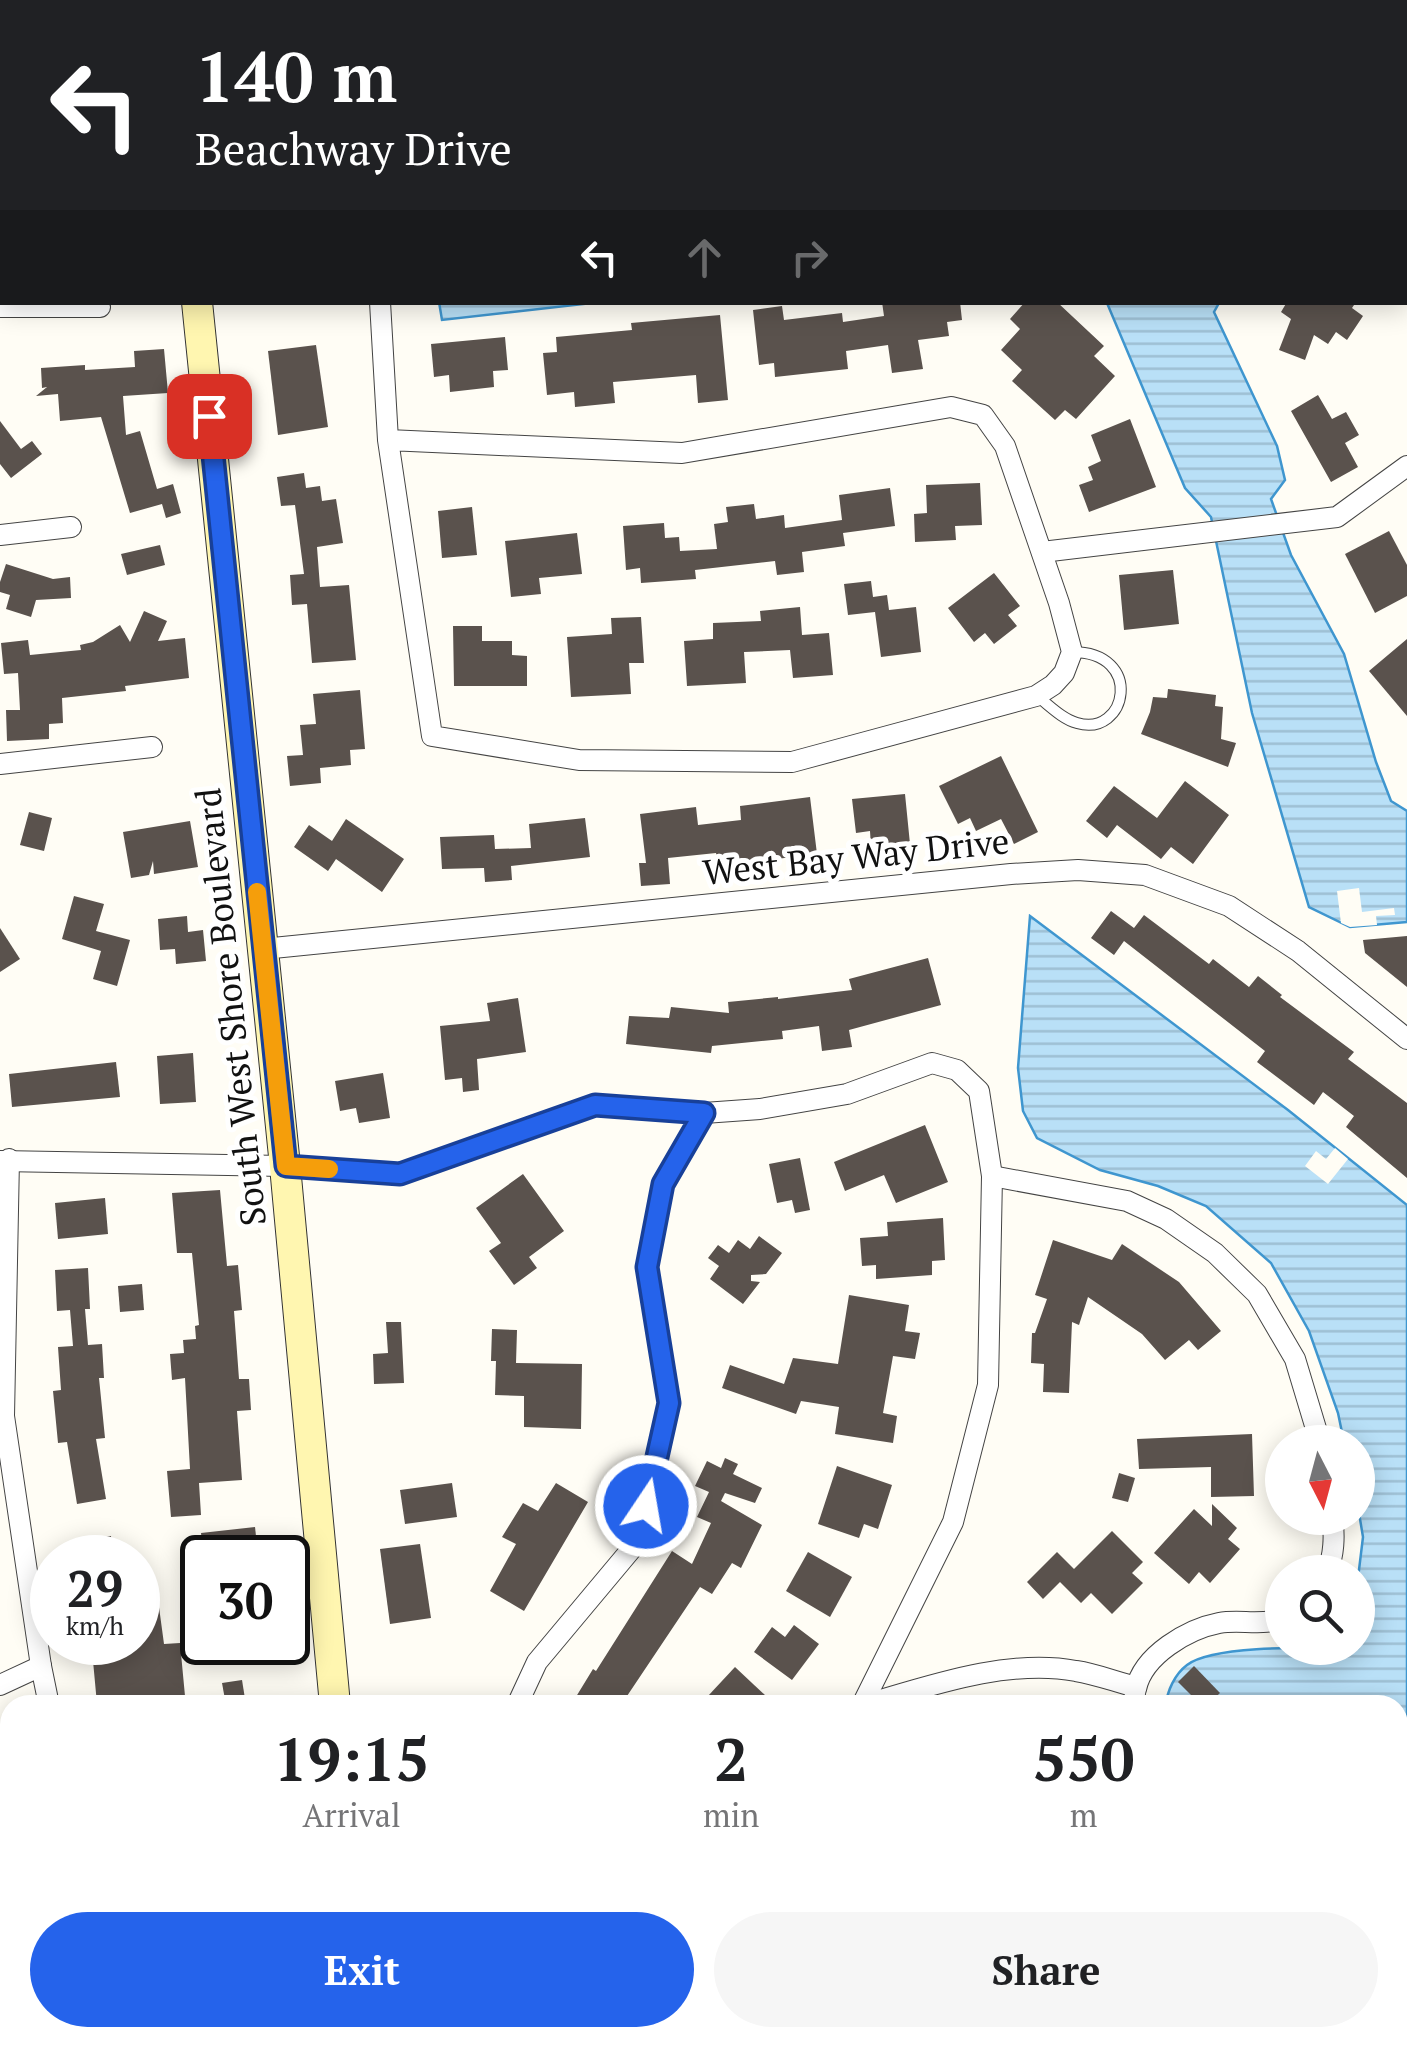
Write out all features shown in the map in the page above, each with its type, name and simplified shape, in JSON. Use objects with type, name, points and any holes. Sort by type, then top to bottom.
[{"type":"street","name":"South West Shore Boulevard","points":[[197,305],[286,1166],[334,1695]]},
{"type":"street","points":[[380,305],[388,440],[432,736],[579,760],[792,762],[1036,696],[1064,674],[1072,652],[1006,446],[983,415],[952,408],[682,453],[388,440]]},
{"type":"street","points":[[0,307],[100,308]]},
{"type":"street","points":[[1042,552],[1336,517],[1407,466]]},
{"type":"street","points":[[0,535],[71,527]]},
{"type":"street","points":[[0,764],[152,747]]},
{"type":"street","name":"West Bay Way Drive","points":[[263,949],[1011,874],[1078,870],[1145,875],[1229,906],[1298,952],[1407,1039]]},
{"type":"street","points":[[47,1695],[2,1417],[4,1160],[286,1166],[400,1174],[595,1105],[704,1113],[760,1109],[846,1094],[932,1063],[958,1070],[979,1091],[992,1176],[988,1385],[953,1522],[868,1695]]},
{"type":"street","points":[[522,1695],[537,1662],[639,1540],[669,1403],[647,1267],[663,1184],[704,1113]]},
{"type":"street","points":[[992,1176],[1128,1201],[1166,1219],[1216,1253],[1257,1294],[1295,1359],[1315,1425]]},
{"type":"street","points":[[1135,1695],[1151,1660],[1184,1634],[1222,1622],[1265,1624]]},
{"type":"street","points":[[0,1685],[41,1666]]},
{"type":"street","points":[[897,1695],[958,1677],[1026,1669],[1074,1670],[1133,1695]]},
{"type":"lane","points":[[1036,696],[1068,720],[1080,724],[1107,720],[1121,695],[1120,678],[1107,659],[1088,652],[1072,652]]},
{"type":"water","points":[[440,305],[575,305],[442,320]]},
{"type":"water","points":[[1108,305],[1218,305],[1214,312],[1277,446],[1285,480],[1271,499],[1291,555],[1344,654],[1391,801],[1407,811],[1407,922],[1350,927],[1309,907],[1252,713],[1211,517],[1185,488]]},
{"type":"water","points":[[1030,916],[1407,1205],[1407,1695],[1168,1695],[1187,1665],[1220,1653],[1265,1649],[1265,1665],[1375,1665],[1375,1555],[1361,1555],[1363,1535],[1375,1535],[1375,1425],[1340,1425],[1309,1331],[1271,1263],[1206,1206],[1158,1186],[1100,1170],[1037,1138],[1023,1111],[1018,1068]]},
{"type":"pier","points":[[1359,888],[1362,912],[1394,908],[1395,915],[1376,916],[1377,925],[1350,927],[1341,923],[1337,891]]},
{"type":"pier","points":[[1335,1148],[1348,1159],[1328,1184],[1305,1166],[1316,1151],[1326,1159]]},
{"type":"building","points":[[882,305],[960,305],[962,320],[947,322],[949,336],[918,340],[923,369],[892,373],[888,345],[846,351],[848,369],[775,377],[774,363],[759,365],[753,310],[782,306],[784,320],[842,313],[843,322],[884,316]]},
{"type":"building","points":[[1022,305],[1060,305],[1104,346],[1094,356],[1115,376],[1076,419],[1065,410],[1055,420],[1012,381],[1022,370],[1001,350],[1020,329],[1010,319]]},
{"type":"building","points":[[1285,305],[1354,305],[1352,308],[1363,316],[1347,340],[1336,332],[1328,344],[1314,335],[1305,360],[1279,350],[1291,319],[1281,312]]},
{"type":"building","points":[[720,315],[728,400],[698,403],[696,375],[613,382],[615,403],[575,407],[574,392],[547,395],[543,353],[557,352],[556,337],[632,330],[631,323]]},
{"type":"building","points":[[505,337],[508,370],[493,371],[494,387],[450,392],[449,375],[434,377],[431,344]]},
{"type":"building","points":[[316,345],[328,427],[278,435],[268,351]]},
{"type":"building","points":[[164,349],[168,393],[123,396],[126,435],[140,431],[157,489],[173,484],[181,513],[166,518],[162,504],[130,513],[101,417],[60,421],[58,394],[36,396],[47,387],[42,388],[41,368],[135,367],[134,351]]},
{"type":"building","points":[[1318,395],[1332,419],[1346,412],[1359,435],[1345,443],[1358,467],[1331,482],[1291,411]]},
{"type":"building","points":[[1130,419],[1156,487],[1089,512],[1079,485],[1093,480],[1088,467],[1101,461],[1091,435]]},
{"type":"building","points":[[0,421],[21,449],[32,441],[42,454],[11,478],[0,464]]},
{"type":"building","points":[[304,473],[306,488],[320,486],[322,501],[336,499],[343,543],[317,547],[320,587],[349,585],[356,660],[312,663],[307,604],[292,605],[290,575],[304,574],[295,505],[281,506],[277,477]]},
{"type":"building","points":[[980,483],[982,525],[955,526],[956,540],[915,542],[914,514],[927,513],[926,485]]},
{"type":"building","points":[[890,488],[895,526],[843,533],[845,546],[802,552],[804,572],[777,575],[775,561],[695,570],[696,579],[641,583],[640,568],[626,570],[623,526],[664,523],[665,538],[679,537],[680,551],[717,549],[714,524],[728,522],[726,507],[754,504],[756,519],[784,515],[785,528],[842,520],[839,495]]},
{"type":"building","points":[[472,507],[477,555],[442,558],[438,511]]},
{"type":"building","points":[[1389,531],[1407,565],[1407,596],[1375,613],[1345,554]]},
{"type":"building","points":[[577,533],[582,574],[539,578],[541,594],[511,597],[505,541]]},
{"type":"building","points":[[160,545],[165,565],[127,575],[121,554]]},
{"type":"building","points":[[6,564],[53,579],[70,577],[71,598],[36,600],[31,617],[6,609],[10,595],[0,592],[0,582]]},
{"type":"building","points":[[1173,570],[1179,624],[1124,630],[1119,575]]},
{"type":"building","points":[[994,573],[1020,606],[1008,615],[1017,626],[994,644],[985,633],[974,642],[948,608]]},
{"type":"building","points":[[871,581],[873,597],[887,595],[889,610],[916,607],[921,652],[881,657],[875,612],[848,615],[844,584]]},
{"type":"building","points":[[800,607],[802,635],[829,633],[833,675],[793,678],[790,650],[744,652],[746,683],[687,686],[684,641],[713,639],[713,623],[761,621],[760,611]]},
{"type":"building","points":[[144,611],[167,621],[158,641],[185,638],[189,678],[125,686],[126,691],[62,698],[63,723],[49,724],[49,739],[7,741],[6,710],[20,710],[18,673],[4,674],[1,643],[28,640],[30,655],[81,650],[80,645],[93,642],[120,625],[130,642]]},
{"type":"building","points":[[641,617],[644,663],[629,663],[631,694],[571,697],[567,637],[612,634],[611,618]]},
{"type":"building","points":[[453,626],[482,626],[482,641],[512,641],[512,655],[527,656],[527,686],[454,686]]},
{"type":"building","points":[[1407,639],[1407,716],[1369,671]]},
{"type":"building","points":[[1168,689],[1216,695],[1215,706],[1223,707],[1221,739],[1236,743],[1228,767],[1141,734],[1153,697],[1167,698]]},
{"type":"building","points":[[360,690],[365,749],[350,750],[351,765],[320,768],[321,783],[290,786],[287,756],[303,755],[300,725],[316,724],[313,694]]},
{"type":"building","points":[[1001,756],[1038,832],[1014,844],[1001,819],[976,831],[970,818],[958,824],[939,786]]},
{"type":"building","points":[[1185,781],[1229,815],[1193,864],[1171,847],[1161,859],[1117,825],[1107,838],[1086,821],[1114,786],[1157,818]]},
{"type":"building","points":[[905,794],[910,844],[871,847],[870,831],[856,833],[852,799]]},
{"type":"building","points":[[810,797],[817,854],[760,861],[762,875],[720,880],[716,853],[668,858],[670,884],[641,886],[639,863],[646,863],[640,814],[696,807],[698,825],[741,820],[740,806]]},
{"type":"building","points":[[29,812],[52,818],[44,851],[20,845]]},
{"type":"building","points":[[585,818],[590,857],[511,866],[512,880],[485,882],[484,868],[442,869],[440,837],[494,835],[495,849],[531,848],[529,824]]},
{"type":"building","points":[[346,819],[404,859],[382,892],[336,859],[328,871],[294,847],[309,825],[332,841]]},
{"type":"building","points":[[190,821],[198,867],[154,874],[153,861],[149,875],[131,878],[123,832]]},
{"type":"building","points":[[74,896],[104,904],[96,931],[130,940],[117,986],[93,979],[101,951],[62,939]]},
{"type":"building","points":[[1111,911],[1134,928],[1144,915],[1209,964],[1213,959],[1249,987],[1258,976],[1354,1052],[1348,1059],[1407,1103],[1407,1178],[1346,1127],[1354,1116],[1323,1092],[1314,1105],[1257,1062],[1265,1051],[1124,941],[1114,955],[1091,938]]},
{"type":"building","points":[[187,916],[188,932],[203,930],[206,961],[176,964],[175,949],[160,950],[158,919]]},
{"type":"building","points":[[0,928],[20,959],[0,972]]},
{"type":"building","points":[[1407,936],[1407,987],[1365,953],[1363,940]]},
{"type":"building","points":[[928,958],[941,1005],[849,1030],[852,1047],[822,1051],[819,1026],[782,1031],[783,1039],[712,1046],[711,1053],[626,1044],[629,1016],[669,1018],[671,1007],[729,1013],[728,1002],[852,990],[849,979]]},
{"type":"building","points":[[518,998],[526,1052],[477,1059],[479,1090],[463,1092],[462,1078],[445,1080],[440,1026],[490,1021],[487,1003]]},
{"type":"building","points":[[193,1053],[196,1102],[160,1104],[157,1056]]},
{"type":"building","points":[[116,1062],[120,1097],[12,1107],[9,1074]]},
{"type":"building","points":[[383,1073],[390,1118],[359,1123],[356,1108],[340,1111],[335,1081]]},
{"type":"building","points":[[925,1125],[948,1182],[896,1203],[884,1175],[845,1191],[834,1162]]},
{"type":"building","points":[[800,1158],[810,1210],[795,1213],[792,1200],[777,1203],[769,1164]]},
{"type":"building","points":[[523,1174],[564,1231],[529,1257],[537,1268],[514,1285],[489,1251],[501,1243],[476,1208]]},
{"type":"building","points":[[220,1190],[227,1266],[238,1265],[242,1310],[234,1311],[239,1379],[249,1379],[251,1410],[237,1411],[242,1480],[199,1483],[201,1515],[171,1517],[167,1471],[190,1469],[185,1378],[172,1380],[170,1354],[184,1353],[183,1340],[196,1339],[195,1326],[199,1325],[192,1253],[177,1253],[172,1193]]},
{"type":"building","points":[[105,1198],[108,1234],[58,1239],[55,1203]]},
{"type":"building","points":[[943,1218],[945,1260],[932,1261],[932,1275],[876,1279],[876,1265],[862,1266],[860,1238],[888,1236],[887,1222]]},
{"type":"building","points":[[759,1236],[782,1253],[766,1274],[751,1275],[751,1281],[760,1282],[743,1304],[710,1279],[719,1266],[708,1258],[718,1245],[729,1253],[738,1240],[750,1249]]},
{"type":"building","points":[[1053,1240],[1112,1260],[1122,1244],[1179,1282],[1221,1331],[1198,1350],[1189,1340],[1165,1360],[1142,1334],[1088,1297],[1079,1325],[1072,1322],[1069,1393],[1043,1392],[1044,1364],[1031,1363],[1032,1333],[1047,1299],[1035,1295]]},
{"type":"building","points":[[88,1268],[88,1345],[102,1344],[104,1378],[99,1378],[105,1438],[96,1439],[106,1499],[77,1504],[67,1442],[58,1443],[53,1391],[61,1390],[58,1347],[73,1346],[70,1310],[57,1311],[55,1270]]},
{"type":"building","points":[[142,1284],[144,1310],[120,1312],[118,1286]]},
{"type":"building","points":[[849,1295],[909,1305],[905,1331],[920,1333],[915,1359],[893,1356],[883,1413],[897,1416],[893,1443],[835,1434],[839,1407],[801,1401],[796,1414],[722,1388],[730,1365],[784,1384],[793,1358],[838,1364]]},
{"type":"building","points":[[386,1322],[401,1322],[404,1383],[374,1384],[373,1354],[388,1353]]},
{"type":"building","points":[[492,1329],[517,1330],[516,1363],[582,1364],[581,1429],[524,1427],[524,1396],[495,1395]]},
{"type":"building","points":[[1252,1434],[1254,1496],[1211,1497],[1211,1467],[1139,1469],[1137,1439]]},
{"type":"building","points":[[725,1458],[738,1464],[733,1474],[762,1488],[755,1503],[725,1493],[721,1501],[762,1525],[741,1568],[732,1563],[712,1594],[700,1587],[628,1695],[577,1695],[672,1551],[692,1564],[711,1523],[697,1517],[709,1492],[695,1486],[707,1461],[721,1468]]},
{"type":"building","points":[[837,1466],[892,1485],[878,1529],[864,1524],[859,1538],[818,1524]]},
{"type":"building","points":[[1119,1473],[1135,1478],[1128,1502],[1112,1498]]},
{"type":"building","points":[[452,1483],[457,1517],[405,1524],[400,1490]]},
{"type":"building","points":[[556,1483],[588,1502],[524,1611],[490,1591],[516,1544],[502,1537],[523,1503],[538,1511]]},
{"type":"building","points":[[1212,1504],[1237,1528],[1228,1539],[1240,1549],[1210,1583],[1199,1572],[1189,1584],[1154,1553],[1194,1509],[1212,1526]]},
{"type":"building","points":[[255,1527],[256,1535],[201,1535]]},
{"type":"building","points":[[1112,1531],[1143,1562],[1132,1573],[1143,1583],[1112,1614],[1091,1593],[1081,1603],[1060,1582],[1043,1599],[1027,1582],[1057,1552],[1074,1569]]},
{"type":"building","points":[[420,1544],[431,1618],[390,1624],[380,1549]]},
{"type":"building","points":[[808,1552],[852,1577],[830,1617],[786,1591]]},
{"type":"building","points":[[160,1614],[164,1644],[180,1643],[185,1695],[96,1695],[93,1665],[160,1665]]},
{"type":"building","points":[[794,1625],[819,1644],[792,1680],[754,1652],[772,1627],[785,1637]]},
{"type":"building","points":[[1194,1666],[1220,1693],[1191,1695],[1178,1682]]},
{"type":"building","points":[[735,1667],[765,1695],[709,1695]]},
{"type":"building","points":[[242,1680],[244,1695],[224,1695],[222,1683]]},
{"type":"slow traffic","points":[[257,892],[286,1166],[329,1169]]},
{"type":"route","points":[[209,416],[286,1166],[400,1174],[595,1105],[704,1113],[663,1184],[647,1267],[669,1403],[646,1506]]}]
